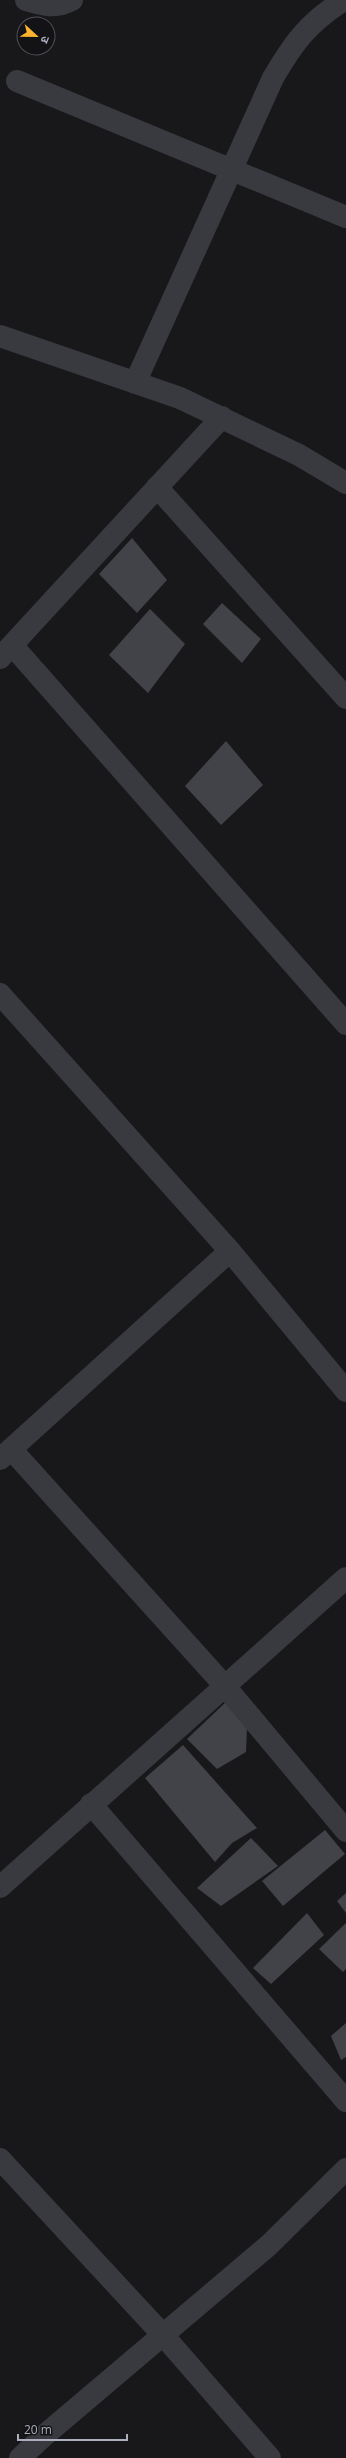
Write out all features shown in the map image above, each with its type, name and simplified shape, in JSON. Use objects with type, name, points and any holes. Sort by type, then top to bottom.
[{"type":"street","points":[[26,0],[47,6],[62,5],[72,0]]},
{"type":"street","points":[[135,383],[234,169],[273,78],[291,46],[311,24],[344,0]]},
{"type":"street","points":[[17,81],[234,169],[346,217]]},
{"type":"street","points":[[0,336],[180,398],[299,455],[346,483]]},
{"type":"street","points":[[222,417],[6,652],[346,1024]]},
{"type":"street","points":[[157,487],[346,698]]},
{"type":"street","points":[[0,994],[230,1251],[346,1390]]},
{"type":"street","points":[[230,1251],[5,1454],[224,1685],[346,1830]]},
{"type":"street","points":[[0,1887],[224,1685],[346,1578]]},
{"type":"street","points":[[91,1804],[346,2101]]},
{"type":"street","points":[[0,2159],[163,2336],[270,2458]]},
{"type":"street","points":[[20,2458],[46,2434],[269,2245],[346,2169]]},
{"type":"building","points":[[132,538],[167,580],[137,613],[99,574]]},
{"type":"building","points":[[222,603],[261,639],[242,663],[203,624]]},
{"type":"building","points":[[150,609],[185,644],[148,693],[109,655]]},
{"type":"building","points":[[226,741],[263,785],[221,825],[185,786]]},
{"type":"building","points":[[227,1701],[247,1727],[246,1752],[217,1769],[187,1739]]},
{"type":"building","points":[[183,1745],[257,1828],[232,1843],[215,1862],[145,1778]]},
{"type":"building","points":[[325,1830],[345,1854],[283,1906],[262,1881]]},
{"type":"building","points":[[251,1838],[278,1866],[221,1906],[197,1888]]},
{"type":"building","points":[[346,1893],[346,1913],[337,1901]]},
{"type":"building","points":[[307,1913],[324,1935],[271,1984],[253,1968]]},
{"type":"building","points":[[346,1923],[346,1969],[343,1972],[319,1949]]},
{"type":"building","points":[[346,2023],[346,2057],[341,2060],[331,2036]]}]
